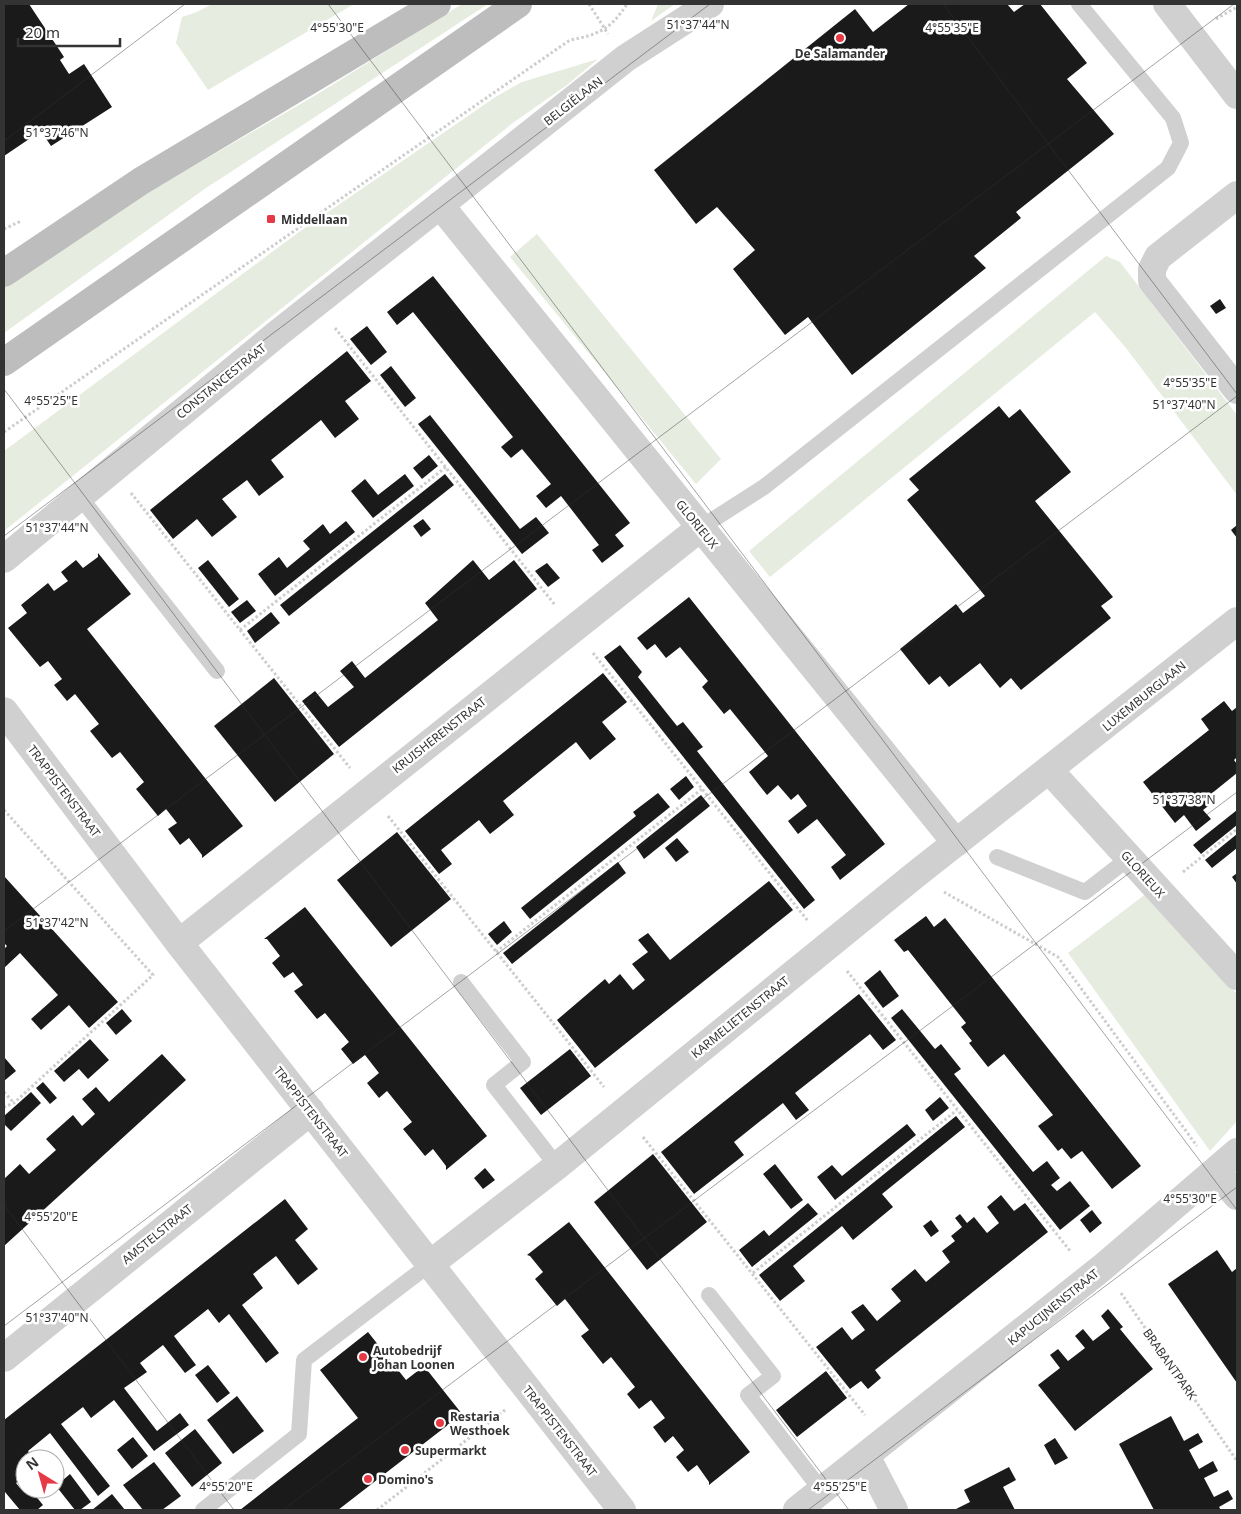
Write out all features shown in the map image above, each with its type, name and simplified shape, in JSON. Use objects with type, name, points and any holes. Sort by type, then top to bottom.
[{"type":"main road","points":[[4,273],[141,181],[437,4]]},
{"type":"main road","points":[[4,362],[518,4]]},
{"type":"street","name":"BELGIËLAAN","points":[[440,205],[626,58],[710,4]]},
{"type":"street","points":[[1167,4],[1237,95]]},
{"type":"street","points":[[1237,195],[1158,257],[1152,268],[1152,281],[1237,390]]},
{"type":"street","name":"CONSTANCESTRAAT","points":[[4,559],[440,205]]},
{"type":"street","name":"GLORIEUX","points":[[440,205],[956,843]]},
{"type":"street","name":"KRUISHERENSTRAAT","points":[[179,943],[700,528]]},
{"type":"street","name":"LUXEMBURGLAAN","points":[[1050,771],[1237,621]]},
{"type":"street","name":"TRAPPISTENSTRAAT","points":[[4,710],[179,943],[622,1510]]},
{"type":"street","name":"GLORIEUX","points":[[1050,771],[1237,976]]},
{"type":"street","name":"KARMELIETENSTRAAT","points":[[430,1264],[557,1166],[915,875],[1050,771]]},
{"type":"street","name":"AMSTELSTRAAT","points":[[4,1358],[311,1111]]},
{"type":"street","name":"KAPUCIJNENSTRAAT","points":[[796,1510],[876,1449],[1097,1272],[1237,1152]]},
{"type":"street","points":[[1216,1171],[1237,1196]]},
{"type":"street","points":[[876,1449],[894,1510]]},
{"type":"lane","points":[[700,528],[764,487],[1168,168],[1180,143],[1173,118],[1079,4]]},
{"type":"lane","points":[[80,497],[217,671]]},
{"type":"lane","points":[[997,857],[1085,892],[1129,858]]},
{"type":"lane","points":[[460,982],[524,1062],[494,1085],[557,1166]]},
{"type":"lane","points":[[203,1510],[299,1434],[304,1360],[430,1264]]},
{"type":"lane","points":[[708,1295],[773,1376],[748,1395],[822,1491]]},
{"type":"path","points":[[4,432],[570,40],[594,36],[616,21],[627,4]]},
{"type":"path","name":"BRABANTPARK","points":[[316,304],[957,1110],[1097,1272],[1237,1461]]},
{"type":"path","points":[[240,630],[446,468]]},
{"type":"path","points":[[112,470],[753,1274],[876,1449]]},
{"type":"path","points":[[496,952],[702,789]]},
{"type":"path","points":[[4,810],[153,975],[14,1104],[4,1107]]},
{"type":"path","points":[[1159,891],[1237,829]]},
{"type":"path","points":[[915,875],[1058,957],[1216,1171]]},
{"type":"path","points":[[4,1092],[14,1104]]},
{"type":"path","points":[[753,1274],[957,1110]]},
{"type":"path","points":[[378,1510],[529,1391]]},
{"type":"shaded area","points":[[212,4],[354,4],[208,90],[176,43],[182,17]]},
{"type":"shaded area","points":[[462,4],[488,4],[206,188],[4,333],[4,282],[149,192],[316,95]]},
{"type":"shaded area","points":[[658,4],[675,4],[651,21]]},
{"type":"shaded area","points":[[598,59],[567,85],[514,122],[4,531],[4,451],[299,232],[497,96],[522,82]]},
{"type":"shaded area","points":[[537,234],[721,459],[696,484],[510,257]]},
{"type":"shaded area","points":[[1106,256],[1120,262],[1237,415],[1237,495],[1126,348],[1095,312],[770,577],[749,551]]},
{"type":"shaded area","points":[[1147,893],[1237,994],[1237,1121],[1210,1151],[1068,953]]},
{"type":"building","points":[[4,4],[29,4],[64,57],[60,60],[69,74],[84,64],[112,107],[51,146],[41,131],[4,156]]},
{"type":"building","points":[[909,4],[1007,4],[1014,12],[1025,4],[1040,4],[1087,63],[1067,79],[1114,134],[1016,212],[1021,218],[974,256],[986,268],[852,375],[808,317],[785,335],[733,269],[755,250],[717,207],[696,224],[654,170],[855,9],[873,32]]},
{"type":"building","points":[[433,276],[630,523],[615,535],[624,546],[602,563],[592,550],[599,545],[561,496],[546,508],[536,496],[551,484],[522,449],[511,458],[501,447],[513,437],[413,312],[397,325],[387,312]]},
{"type":"building","points":[[1220,299],[1226,308],[1216,314],[1210,306]]},
{"type":"building","points":[[367,326],[387,352],[371,365],[350,339]]},
{"type":"building","points":[[347,351],[371,381],[345,401],[359,419],[335,438],[321,420],[271,460],[284,477],[259,496],[247,480],[222,499],[237,517],[212,537],[197,519],[173,539],[150,510]]},
{"type":"building","points":[[391,366],[416,398],[405,407],[380,375]]},
{"type":"building","points":[[999,406],[1009,418],[1020,409],[1071,472],[1035,501],[1113,597],[1101,606],[1111,618],[1021,690],[1011,678],[1000,688],[980,663],[949,687],[940,676],[929,685],[900,649],[956,604],[963,613],[985,596],[907,500],[919,490],[909,479]]},
{"type":"building","points":[[430,415],[520,529],[536,517],[549,533],[522,554],[418,424]]},
{"type":"building","points":[[429,455],[438,466],[422,479],[413,468]]},
{"type":"building","points":[[405,474],[414,486],[373,518],[351,491],[365,479],[378,495]]},
{"type":"building","points":[[445,474],[454,485],[289,616],[280,605]]},
{"type":"building","points":[[423,519],[431,529],[421,537],[413,526]]},
{"type":"building","points":[[346,521],[355,532],[275,596],[258,574],[279,557],[287,568],[310,549],[303,541],[323,524],[330,534]]},
{"type":"building","points":[[1237,525],[1237,538],[1231,530]]},
{"type":"building","points":[[98,553],[131,594],[87,629],[243,826],[202,858],[202,855],[189,838],[180,845],[168,829],[177,823],[166,809],[158,816],[136,789],[144,782],[120,752],[112,758],[90,731],[99,724],[75,694],[67,701],[54,685],[62,679],[48,661],[40,667],[8,628],[27,613],[21,605],[48,583],[54,591],[68,581],[61,572],[76,560],[83,568],[98,557]]},
{"type":"building","points":[[208,560],[239,599],[229,607],[198,568]]},
{"type":"building","points":[[473,560],[489,580],[514,560],[537,589],[339,747],[302,701],[315,691],[328,707],[354,687],[340,671],[352,661],[365,678],[438,620],[425,603]]},
{"type":"building","points":[[547,563],[560,578],[548,587],[535,571]]},
{"type":"building","points":[[689,597],[885,844],[840,880],[831,867],[846,855],[817,819],[798,834],[788,821],[807,806],[798,794],[791,800],[778,785],[767,795],[759,785],[749,772],[768,756],[730,709],[724,714],[702,687],[708,681],[680,647],[666,658],[655,644],[647,650],[637,638]]},
{"type":"building","points":[[247,600],[256,611],[240,623],[231,612]]},
{"type":"building","points":[[271,612],[280,623],[255,643],[247,631]]},
{"type":"building","points":[[620,645],[642,672],[638,677],[677,726],[683,722],[703,747],[697,751],[815,900],[804,909],[604,657]]},
{"type":"building","points":[[603,673],[627,702],[602,722],[616,739],[590,760],[576,742],[503,801],[514,815],[490,834],[479,820],[441,850],[452,864],[439,874],[405,831]]},
{"type":"building","points":[[274,678],[334,754],[275,802],[214,726]]},
{"type":"building","points":[[1224,701],[1232,711],[1237,707],[1237,757],[1234,760],[1237,764],[1237,773],[1211,794],[1216,800],[1203,810],[1211,819],[1196,831],[1184,815],[1175,823],[1143,782],[1209,730],[1201,719]]},
{"type":"building","points":[[686,776],[694,787],[679,800],[670,789]]},
{"type":"building","points":[[658,793],[670,807],[530,919],[521,908],[636,816],[633,812]]},
{"type":"building","points":[[701,795],[710,806],[644,859],[636,847]]},
{"type":"building","points":[[1237,810],[1237,825],[1201,854],[1193,845]]},
{"type":"building","points":[[397,832],[451,899],[391,947],[337,880]]},
{"type":"building","points":[[1237,834],[1237,848],[1212,868],[1205,860]]},
{"type":"building","points":[[677,838],[689,852],[676,862],[665,848]]},
{"type":"building","points":[[618,862],[626,873],[512,964],[503,953]]},
{"type":"building","points":[[1237,873],[1237,884],[1232,877]]},
{"type":"building","points":[[4,876],[118,1002],[89,1028],[69,1005],[41,1030],[31,1019],[58,995],[20,953],[4,968],[4,949],[7,946],[4,943]]},
{"type":"building","points":[[769,881],[793,910],[595,1068],[557,1020],[605,979],[609,984],[620,974],[633,990],[645,980],[632,964],[648,952],[638,940],[648,933],[670,960]]},
{"type":"building","points":[[305,907],[487,1136],[446,1170],[446,1166],[433,1149],[425,1156],[403,1129],[412,1122],[387,1091],[379,1098],[367,1083],[379,1073],[365,1055],[353,1064],[341,1049],[349,1042],[325,1013],[317,1019],[294,991],[303,985],[293,972],[284,978],[272,963],[280,956],[267,939],[264,939]]},
{"type":"building","points":[[926,916],[934,927],[945,918],[1141,1166],[1112,1189],[1082,1151],[1071,1159],[1062,1148],[1058,1151],[1038,1126],[1053,1115],[1004,1054],[988,1067],[969,1043],[972,1041],[961,1027],[966,1023],[908,950],[904,952],[894,940]]},
{"type":"building","points":[[504,921],[512,932],[497,945],[488,934]]},
{"type":"building","points":[[880,970],[899,996],[883,1008],[864,983]]},
{"type":"building","points":[[859,994],[896,1040],[883,1050],[870,1034],[795,1093],[809,1110],[796,1120],[783,1103],[734,1142],[744,1155],[694,1194],[661,1152]]},
{"type":"building","points":[[122,1009],[132,1021],[116,1035],[106,1023]]},
{"type":"building","points":[[902,1009],[935,1049],[941,1044],[961,1069],[954,1074],[1033,1172],[1047,1161],[1060,1178],[1051,1185],[1057,1191],[1070,1181],[1090,1206],[1060,1230],[891,1018]]},
{"type":"building","points":[[90,1039],[109,1060],[88,1079],[79,1069],[64,1082],[54,1071]]},
{"type":"building","points":[[570,1049],[591,1076],[541,1115],[520,1088]]},
{"type":"building","points":[[162,1054],[186,1080],[4,1246],[4,1179],[20,1164],[29,1174],[56,1150],[46,1139],[73,1115],[82,1126],[95,1114],[82,1099],[96,1087],[109,1102]]},
{"type":"building","points":[[4,1057],[16,1071],[4,1081]]},
{"type":"building","points":[[43,1082],[57,1098],[50,1104],[36,1088]]},
{"type":"building","points":[[31,1092],[41,1103],[11,1131],[4,1124],[4,1116]]},
{"type":"building","points":[[940,1097],[949,1108],[933,1121],[925,1110]]},
{"type":"building","points":[[956,1116],[965,1127],[882,1194],[893,1207],[853,1240],[842,1226],[793,1266],[805,1281],[780,1301],[759,1275]]},
{"type":"building","points":[[907,1124],[916,1135],[835,1200],[817,1177],[832,1165],[842,1176]]},
{"type":"building","points":[[653,1154],[707,1222],[647,1270],[594,1202]]},
{"type":"building","points":[[775,1164],[803,1200],[791,1209],[763,1174]]},
{"type":"building","points":[[485,1168],[495,1180],[483,1189],[474,1178]]},
{"type":"building","points":[[1001,1195],[1014,1211],[1025,1203],[1048,1232],[875,1370],[881,1378],[868,1389],[861,1381],[850,1389],[816,1347],[842,1327],[852,1340],[865,1330],[851,1312],[863,1304],[877,1321],[901,1301],[891,1289],[915,1269],[926,1282],[950,1262],[942,1251],[955,1241],[951,1236],[962,1227],[955,1218],[960,1214],[967,1223],[974,1217],[987,1233],[999,1223],[987,1207]]},
{"type":"building","points":[[285,1199],[308,1229],[295,1240],[318,1269],[298,1285],[276,1256],[253,1274],[263,1288],[242,1305],[279,1353],[266,1363],[229,1314],[219,1323],[208,1309],[174,1336],[196,1365],[185,1373],[163,1345],[140,1363],[147,1372],[124,1388],[157,1431],[180,1413],[189,1425],[154,1451],[114,1400],[91,1418],[83,1407],[61,1424],[110,1486],[98,1496],[65,1453],[65,1449],[62,1449],[50,1433],[30,1449],[15,1449],[15,1499],[38,1499],[43,1505],[37,1510],[20,1510],[4,1493],[4,1420]]},
{"type":"building","points":[[808,1203],[818,1214],[752,1267],[739,1250],[764,1230],[769,1236]]},
{"type":"building","points":[[1092,1210],[1102,1223],[1090,1233],[1080,1220]]},
{"type":"building","points":[[931,1220],[939,1231],[931,1237],[923,1226]]},
{"type":"building","points":[[569,1222],[750,1452],[709,1485],[709,1482],[697,1465],[688,1472],[676,1457],[684,1450],[673,1436],[665,1443],[653,1427],[665,1418],[651,1400],[639,1409],[627,1394],[635,1387],[611,1357],[603,1364],[581,1336],[589,1330],[565,1299],[557,1306],[535,1279],[543,1272],[527,1255]]},
{"type":"building","points":[[1217,1250],[1232,1272],[1237,1268],[1237,1383],[1168,1284]]},
{"type":"building","points":[[1108,1309],[1123,1327],[1120,1329],[1153,1369],[1075,1431],[1038,1385],[1060,1368],[1050,1355],[1058,1349],[1068,1361],[1085,1348],[1075,1336],[1083,1329],[1093,1341],[1110,1328],[1101,1316]]},
{"type":"building","points":[[368,1332],[406,1380],[424,1366],[462,1414],[338,1510],[240,1510],[358,1418],[320,1370]]},
{"type":"building","points":[[208,1365],[230,1393],[217,1403],[195,1375]]},
{"type":"building","points":[[826,1371],[847,1398],[797,1437],[776,1410]]},
{"type":"building","points":[[237,1396],[264,1431],[233,1454],[207,1420]]},
{"type":"building","points":[[1171,1416],[1184,1441],[1198,1433],[1203,1442],[1189,1450],[1199,1469],[1213,1461],[1218,1471],[1204,1478],[1214,1497],[1228,1490],[1233,1499],[1219,1507],[1221,1510],[1154,1510],[1119,1444]]},
{"type":"building","points":[[195,1429],[222,1463],[192,1487],[165,1453]]},
{"type":"building","points":[[133,1437],[148,1456],[132,1469],[117,1450]]},
{"type":"building","points":[[1055,1438],[1068,1458],[1055,1465],[1044,1445]]},
{"type":"building","points":[[154,1462],[181,1496],[162,1510],[143,1510],[123,1485]]},
{"type":"building","points":[[1009,1467],[1016,1480],[1003,1487],[1015,1510],[954,1510],[970,1502],[964,1490]]},
{"type":"building","points":[[70,1474],[91,1502],[80,1510],[75,1510],[65,1497],[65,1478]]},
{"type":"building","points":[[112,1494],[125,1510],[92,1510]]},
{"type":"place","name":"De Salamander","points":[[840,38]]},
{"type":"place","name":"Middellaan","points":[[271,219]]},
{"type":"place","name":"Autobedrijf Johan Loonen","points":[[363,1357]]},
{"type":"place","name":"Restaria Westhoek","points":[[440,1423]]},
{"type":"place","name":"Supermarkt","points":[[405,1450]]},
{"type":"place","name":"Domino's","points":[[368,1479]]}]
